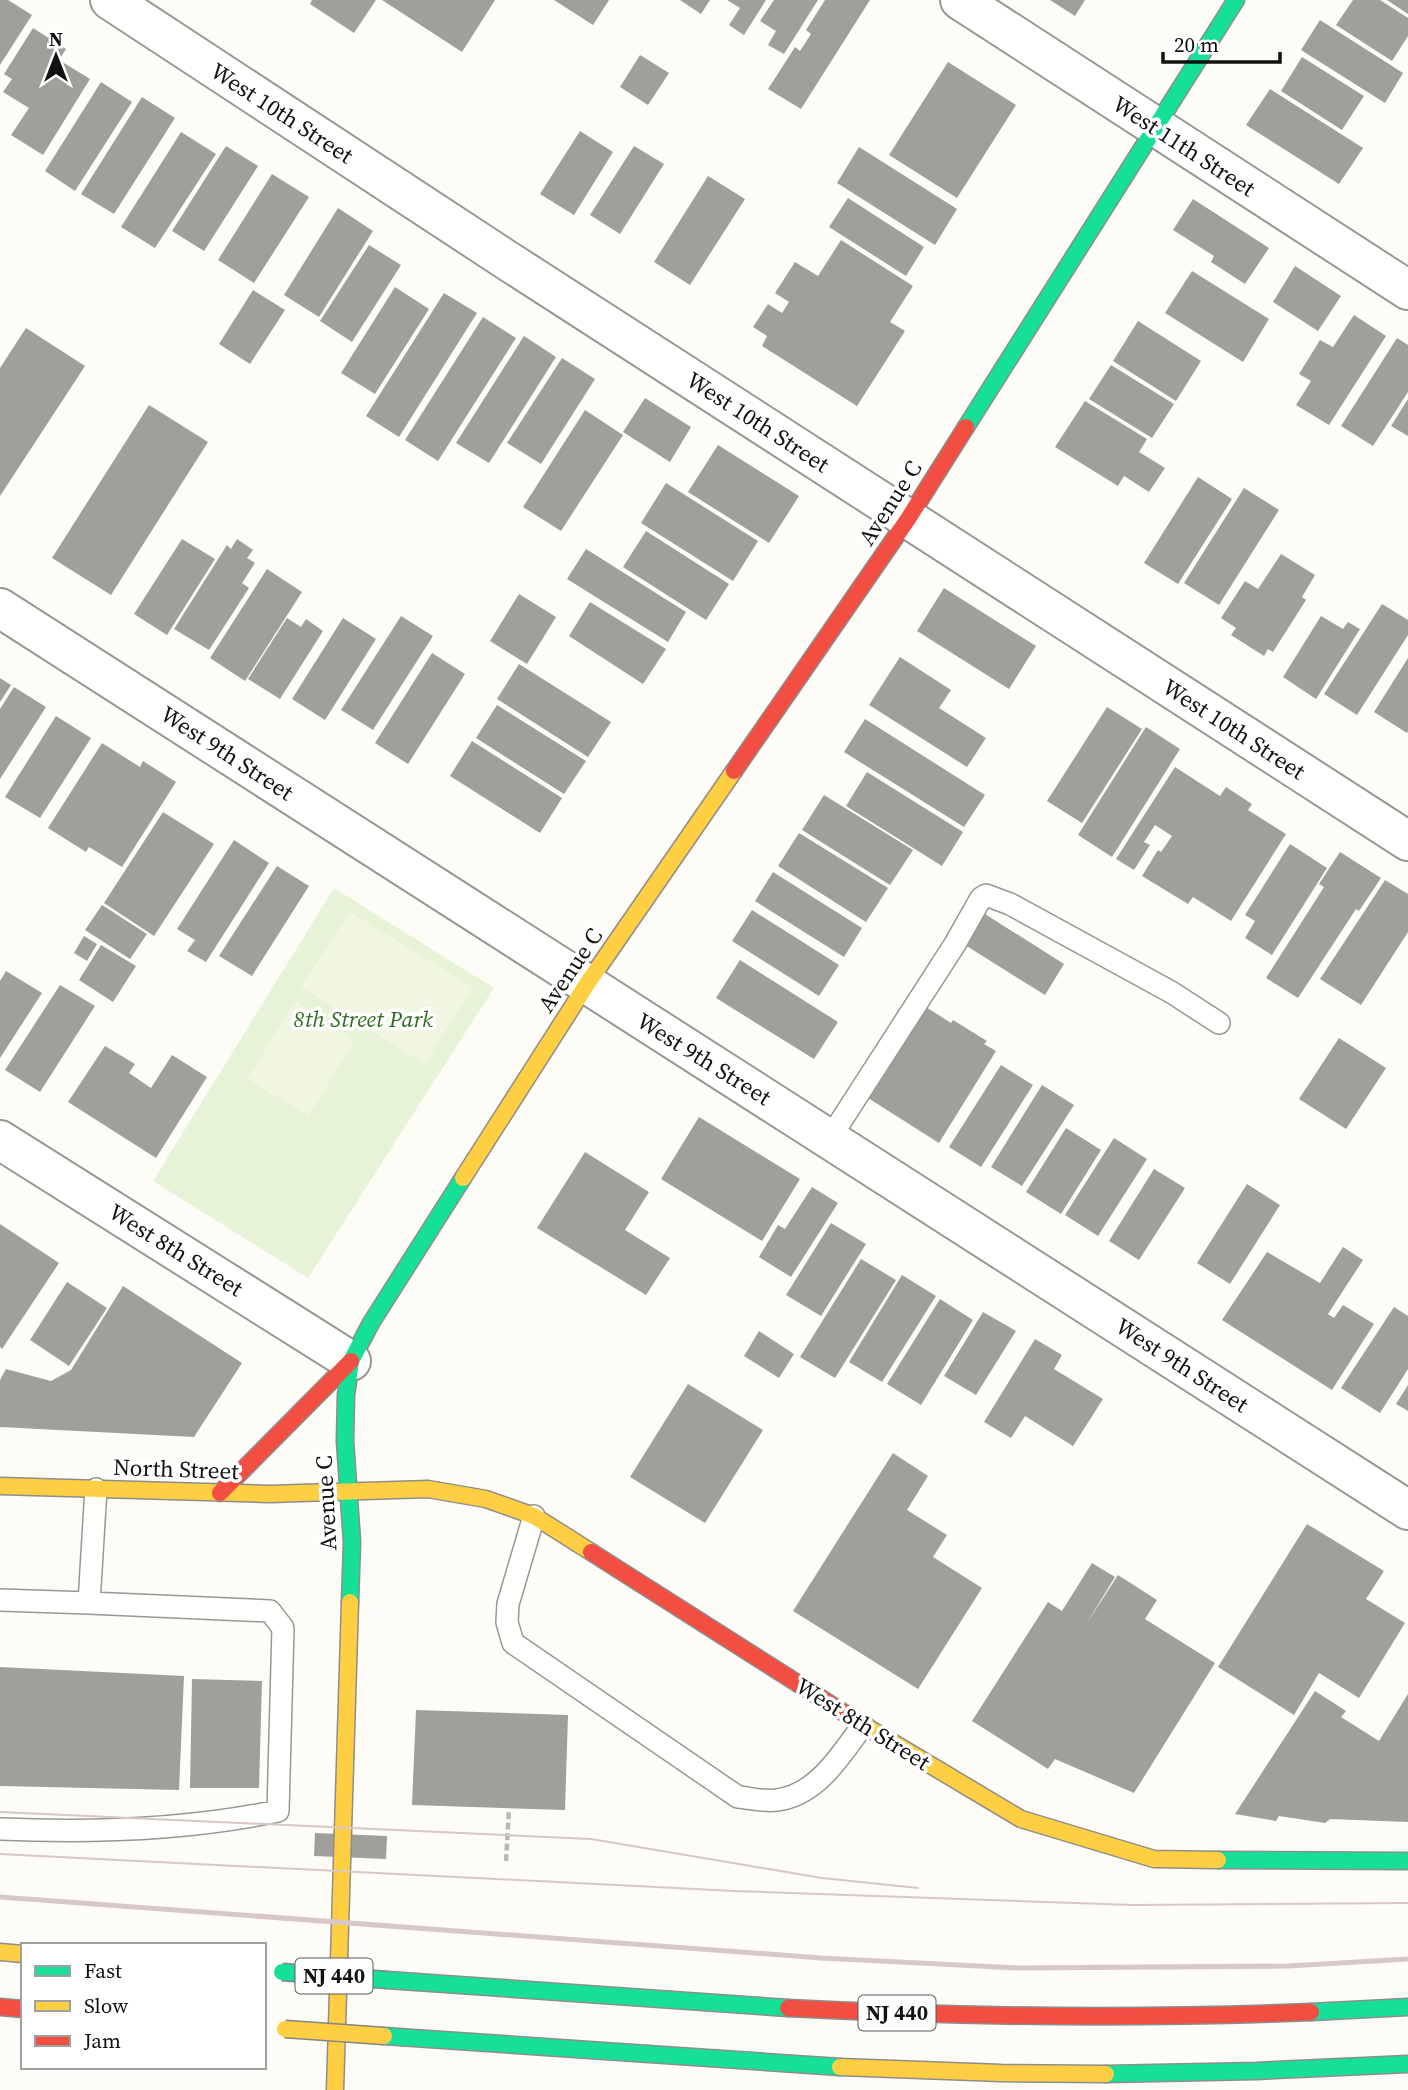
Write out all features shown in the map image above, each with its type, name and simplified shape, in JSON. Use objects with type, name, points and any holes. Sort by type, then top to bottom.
[{"type":"main road","name":"Avenue C","points":[[335,2090],[352,1542],[345,1441],[346,1395],[351,1361],[371,1323],[586,984],[908,519],[1236,0]]},
{"type":"main road","points":[[220,1493],[351,1361]]},
{"type":"main road","name":"North Street","points":[[0,1486],[220,1493],[350,1491]]},
{"type":"main road","name":"West 8th Street","points":[[350,1491],[428,1489],[486,1499],[534,1516],[863,1725],[1021,1819],[1154,1859],[1408,1861]]},
{"type":"main road","points":[[0,1952],[21,1954]]},
{"type":"main road","name":"NJ 440","points":[[266,1971],[779,2007],[941,2014],[1056,2017],[1202,2015],[1408,2007]]},
{"type":"main road","points":[[0,2007],[21,2009]]},
{"type":"main road","points":[[266,2028],[721,2059],[1002,2073],[1174,2073],[1408,2064]]},
{"type":"street","name":"West 10th Street","points":[[110,0],[1408,841]]},
{"type":"street","name":"West 11th Street","points":[[960,0],[1408,290]]},
{"type":"street","name":"West 9th Street","points":[[0,608],[1408,1510]]},
{"type":"street","name":"West 8th Street","points":[[0,1140],[351,1361]]},
{"type":"lane","points":[[830,1138],[955,944],[981,898],[986,895],[1033,916],[1171,992],[1219,1023]]},
{"type":"lane","points":[[89,1603],[96,1489]]},
{"type":"lane","points":[[534,1516],[508,1604],[507,1622],[513,1643],[738,1797],[775,1801],[797,1795],[822,1777],[863,1725]]},
{"type":"lane","points":[[0,1600],[270,1611],[283,1628],[278,1811],[236,1820],[135,1829],[70,1832],[0,1829]]},
{"type":"path","points":[[506,1861],[509,1809]]},
{"type":"green space","name":"8th Street Park","points":[[334,888],[494,988],[308,1278],[153,1181]]},
{"type":"green space","points":[[350,912],[473,987],[425,1064],[301,987]]},
{"type":"green space","points":[[295,1001],[355,1039],[309,1116],[247,1079]]},
{"type":"building","points":[[0,0],[8,0],[32,15],[0,65]]},
{"type":"building","points":[[312,0],[376,0],[354,33],[310,4]]},
{"type":"building","points":[[382,0],[495,0],[462,52]]},
{"type":"building","points":[[554,0],[609,0],[593,25]]},
{"type":"building","points":[[680,0],[710,0],[701,14]]},
{"type":"building","points":[[727,0],[766,0],[744,35],[729,25],[740,8]]},
{"type":"building","points":[[774,0],[818,0],[784,54],[768,45],[776,31],[760,21]]},
{"type":"building","points":[[825,0],[870,0],[801,109],[768,89],[795,47],[800,51],[811,34],[806,30]]},
{"type":"building","points":[[1050,0],[1085,0],[1075,16]]},
{"type":"building","points":[[1353,0],[1380,0],[1408,18],[1408,36],[1392,61],[1336,25]]},
{"type":"building","points":[[1387,0],[1408,0],[1408,14]]},
{"type":"building","points":[[1320,20],[1403,73],[1385,103],[1301,50]]},
{"type":"building","points":[[33,28],[66,49],[59,60],[90,79],[43,155],[11,135],[29,108],[3,92],[12,79],[4,74]]},
{"type":"building","points":[[640,55],[669,73],[648,105],[620,87]]},
{"type":"building","points":[[1302,57],[1364,96],[1342,130],[1281,91]]},
{"type":"building","points":[[948,62],[1016,105],[957,198],[889,155]]},
{"type":"building","points":[[101,82],[132,102],[75,191],[45,171]]},
{"type":"building","points":[[1270,89],[1363,148],[1339,184],[1246,125]]},
{"type":"building","points":[[142,97],[175,118],[114,214],[81,194]]},
{"type":"building","points":[[580,131],[613,152],[574,215],[540,194]]},
{"type":"building","points":[[181,132],[216,154],[155,248],[121,227]]},
{"type":"building","points":[[226,146],[258,166],[204,251],[172,231]]},
{"type":"building","points":[[634,146],[664,164],[620,234],[590,215]]},
{"type":"building","points":[[859,147],[957,209],[935,245],[837,183]]},
{"type":"building","points":[[272,174],[309,197],[254,283],[218,260]]},
{"type":"building","points":[[708,176],[745,199],[690,285],[654,262]]},
{"type":"building","points":[[848,198],[924,247],[906,276],[829,227]]},
{"type":"building","points":[[1193,199],[1269,248],[1245,284],[1211,262],[1214,256],[1173,230]]},
{"type":"building","points":[[338,208],[373,231],[319,317],[284,295]]},
{"type":"building","points":[[841,240],[913,286],[890,322],[905,331],[857,406],[762,346],[767,336],[753,327],[768,304],[782,313],[789,302],[775,293],[795,262],[818,276]]},
{"type":"building","points":[[369,245],[401,265],[352,342],[320,321]]},
{"type":"building","points":[[1295,266],[1341,296],[1318,331],[1273,302]]},
{"type":"building","points":[[1192,271],[1269,319],[1243,362],[1165,313]]},
{"type":"building","points":[[395,287],[429,309],[375,394],[341,373]]},
{"type":"building","points":[[253,290],[285,310],[250,364],[219,344]]},
{"type":"building","points":[[444,293],[477,313],[399,437],[366,416]]},
{"type":"building","points":[[1354,315],[1386,336],[1329,425],[1296,405],[1311,381],[1299,374],[1320,340],[1333,347]]},
{"type":"building","points":[[483,317],[516,338],[438,461],[405,440]]},
{"type":"building","points":[[1138,321],[1201,361],[1176,401],[1113,361]]},
{"type":"building","points":[[26,328],[85,366],[0,496],[0,368]]},
{"type":"building","points":[[524,336],[556,357],[489,463],[456,443]]},
{"type":"building","points":[[1397,338],[1408,345],[1408,392],[1373,446],[1341,426]]},
{"type":"building","points":[[562,358],[595,379],[541,464],[507,443]]},
{"type":"building","points":[[1111,365],[1174,404],[1152,438],[1089,399]]},
{"type":"building","points":[[645,398],[691,427],[670,462],[623,432]]},
{"type":"building","points":[[1408,399],[1408,436],[1391,426]]},
{"type":"building","points":[[1085,401],[1147,439],[1139,452],[1165,468],[1149,492],[1124,476],[1118,486],[1055,447]]},
{"type":"building","points":[[149,405],[208,442],[111,595],[52,558]]},
{"type":"building","points":[[585,410],[623,435],[561,531],[523,507]]},
{"type":"building","points":[[718,445],[799,496],[769,543],[688,492]]},
{"type":"building","points":[[1198,477],[1232,499],[1178,584],[1144,563]]},
{"type":"building","points":[[666,483],[758,541],[733,581],[641,523]]},
{"type":"building","points":[[1244,488],[1279,510],[1219,605],[1184,583]]},
{"type":"building","points":[[646,531],[729,584],[706,620],[623,567]]},
{"type":"building","points":[[182,539],[215,559],[167,635],[134,614]]},
{"type":"building","points":[[237,539],[253,550],[247,558],[255,563],[242,583],[249,588],[209,650],[174,629],[227,545],[231,549]]},
{"type":"building","points":[[586,549],[686,612],[668,642],[567,579]]},
{"type":"building","points":[[1281,554],[1315,575],[1302,597],[1306,600],[1273,652],[1268,649],[1264,656],[1231,635],[1236,628],[1221,618],[1245,581],[1258,589]]},
{"type":"building","points":[[267,569],[302,592],[245,681],[210,658]]},
{"type":"building","points":[[944,588],[1036,646],[1009,689],[917,631]]},
{"type":"building","points":[[519,594],[556,617],[527,664],[490,641]]},
{"type":"building","points":[[590,602],[666,649],[643,684],[569,636]]},
{"type":"building","points":[[1382,604],[1408,620],[1408,635],[1357,715],[1324,694]]},
{"type":"building","points":[[401,616],[433,636],[373,730],[341,710]]},
{"type":"building","points":[[1321,616],[1343,629],[1348,622],[1360,629],[1316,699],[1283,677]]},
{"type":"building","points":[[287,618],[301,627],[306,619],[323,631],[280,699],[248,679]]},
{"type":"building","points":[[343,618],[376,639],[325,720],[292,699]]},
{"type":"building","points":[[432,653],[465,674],[408,764],[375,743]]},
{"type":"building","points":[[900,657],[951,690],[939,708],[986,738],[967,767],[869,705]]},
{"type":"building","points":[[1408,658],[1408,731],[1407,733],[1374,712]]},
{"type":"building","points":[[519,664],[611,722],[588,757],[497,699]]},
{"type":"building","points":[[0,678],[11,685],[0,702]]},
{"type":"building","points":[[14,687],[46,707],[0,779],[0,709]]},
{"type":"building","points":[[497,705],[586,761],[564,794],[476,738]]},
{"type":"building","points":[[1107,707],[1142,729],[1082,823],[1047,801]]},
{"type":"building","points":[[56,716],[91,738],[40,818],[5,797]]},
{"type":"building","points":[[865,719],[985,795],[964,827],[844,752]]},
{"type":"building","points":[[1146,727],[1180,749],[1112,857],[1078,835]]},
{"type":"building","points":[[472,741],[562,798],[540,833],[450,776]]},
{"type":"building","points":[[102,743],[140,767],[143,761],[176,782],[122,867],[89,847],[86,852],[48,828]]},
{"type":"building","points":[[1175,767],[1220,796],[1226,787],[1252,804],[1248,810],[1286,834],[1231,921],[1193,897],[1188,904],[1142,876],[1158,850],[1161,852],[1172,836],[1155,825],[1144,842],[1150,845],[1134,870],[1116,859]]},
{"type":"building","points":[[867,772],[963,832],[942,866],[846,806]]},
{"type":"building","points":[[824,795],[913,850],[890,885],[802,830]]},
{"type":"building","points":[[163,812],[214,844],[154,936],[104,903]]},
{"type":"building","points":[[799,833],[888,888],[866,922],[778,866]]},
{"type":"building","points":[[234,840],[269,863],[206,962],[187,951],[195,940],[177,929]]},
{"type":"building","points":[[1290,844],[1327,868],[1272,955],[1245,938],[1255,921],[1245,915]]},
{"type":"building","points":[[1340,852],[1381,878],[1359,911],[1356,909],[1298,998],[1266,978],[1324,887],[1319,884]]},
{"type":"building","points":[[277,866],[309,886],[252,976],[219,956]]},
{"type":"building","points":[[773,872],[862,928],[844,957],[755,901]]},
{"type":"building","points":[[1385,880],[1408,894],[1408,932],[1361,1005],[1320,979]]},
{"type":"building","points":[[102,905],[147,934],[130,959],[85,930]]},
{"type":"building","points":[[752,910],[839,965],[819,996],[732,941]]},
{"type":"building","points":[[985,914],[1064,964],[1045,995],[965,945]]},
{"type":"building","points":[[84,936],[97,944],[87,961],[74,953]]},
{"type":"building","points":[[101,945],[136,966],[113,1002],[79,980]]},
{"type":"building","points":[[740,960],[838,1022],[814,1059],[716,998]]},
{"type":"building","points":[[6,971],[42,993],[0,1058],[0,981]]},
{"type":"building","points":[[60,985],[95,1006],[40,1092],[5,1070]]},
{"type":"building","points":[[926,1007],[987,1041],[984,1044],[996,1051],[939,1143],[868,1098]]},
{"type":"building","points":[[1339,1038],[1386,1068],[1346,1129],[1299,1099]]},
{"type":"building","points":[[105,1046],[135,1064],[129,1073],[151,1088],[172,1055],[207,1077],[156,1158],[68,1102]]},
{"type":"building","points":[[1001,1065],[1033,1085],[981,1167],[949,1147]]},
{"type":"building","points":[[1042,1085],[1074,1105],[1022,1186],[991,1167]]},
{"type":"building","points":[[699,1117],[800,1179],[762,1241],[661,1179]]},
{"type":"building","points":[[1066,1128],[1101,1150],[1061,1214],[1026,1192]]},
{"type":"building","points":[[1114,1138],[1147,1159],[1098,1236],[1065,1215]]},
{"type":"building","points":[[585,1152],[649,1192],[625,1230],[670,1258],[646,1295],[537,1228]]},
{"type":"building","points":[[1154,1169],[1185,1188],[1139,1260],[1109,1241]]},
{"type":"building","points":[[1247,1184],[1280,1205],[1230,1284],[1197,1263]]},
{"type":"building","points":[[812,1187],[838,1203],[791,1277],[759,1257],[778,1225],[785,1229]]},
{"type":"building","points":[[831,1223],[866,1244],[821,1316],[786,1295]]},
{"type":"building","points":[[0,1224],[59,1263],[2,1349],[0,1347]]},
{"type":"building","points":[[1343,1247],[1363,1260],[1328,1314],[1334,1318],[1343,1305],[1374,1324],[1332,1390],[1222,1320],[1267,1252],[1320,1283]]},
{"type":"building","points":[[861,1259],[896,1280],[835,1378],[800,1357]]},
{"type":"building","points":[[902,1275],[936,1296],[882,1382],[849,1362]]},
{"type":"building","points":[[67,1282],[107,1308],[69,1366],[30,1340]]},
{"type":"building","points":[[123,1286],[242,1363],[194,1437],[0,1427],[0,1380],[6,1369],[51,1381],[71,1370]]},
{"type":"building","points":[[940,1299],[973,1320],[921,1405],[887,1384]]},
{"type":"building","points":[[1394,1307],[1408,1316],[1408,1369],[1380,1413],[1341,1388]]},
{"type":"building","points":[[983,1312],[1016,1331],[976,1395],[944,1376]]},
{"type":"building","points":[[759,1331],[794,1354],[779,1378],[744,1356]]},
{"type":"building","points":[[1035,1339],[1062,1355],[1054,1369],[1103,1399],[1073,1446],[1025,1416],[1011,1438],[984,1422]]},
{"type":"building","points":[[688,1384],[763,1430],[705,1523],[630,1477]]},
{"type":"building","points":[[1408,1385],[1408,1411],[1396,1404]]},
{"type":"building","points":[[893,1453],[928,1476],[907,1510],[947,1535],[933,1557],[982,1588],[918,1689],[793,1611]]},
{"type":"building","points":[[1307,1524],[1384,1571],[1366,1599],[1405,1623],[1359,1698],[1319,1673],[1294,1715],[1218,1667]]},
{"type":"building","points":[[1092,1563],[1115,1577],[1085,1626],[1118,1575],[1157,1600],[1145,1619],[1215,1663],[1134,1793],[1055,1759],[1048,1769],[972,1721],[1048,1602],[1062,1611]]},
{"type":"building","points":[[0,1667],[184,1676],[179,1790],[0,1786]]},
{"type":"building","points":[[192,1679],[262,1681],[259,1788],[190,1788]]},
{"type":"building","points":[[1315,1691],[1346,1711],[1341,1717],[1379,1741],[1408,1694],[1408,1822],[1330,1819],[1325,1823],[1279,1816],[1276,1821],[1235,1814]]},
{"type":"building","points":[[416,1710],[568,1715],[565,1810],[412,1805]]},
{"type":"building","points":[[315,1833],[387,1836],[386,1859],[314,1856]]},
{"type":"tram line","points":[[0,1812],[591,1839],[822,1878],[918,1888]]},
{"type":"tram line","points":[[0,1854],[734,1891],[1133,1905],[1408,1903]]},
{"type":"railway","points":[[0,1897],[821,1958],[1017,1968],[1289,1966],[1408,1959]]},
{"type":"traffic: fast","points":[[966,427],[1236,0]]},
{"type":"traffic: fast","points":[[350,1602],[352,1542],[345,1441],[346,1395],[351,1361],[371,1323],[463,1178]]},
{"type":"traffic: fast","points":[[1218,1860],[1408,1861]]},
{"type":"traffic: fast","points":[[282,1972],[387,1980]]},
{"type":"traffic: fast","points":[[387,1980],[788,2008]]},
{"type":"traffic: fast","points":[[1311,2012],[1408,2007]]},
{"type":"traffic: fast","points":[[384,2036],[840,2067]]},
{"type":"traffic: fast","points":[[1106,2074],[1408,2064]]},
{"type":"traffic: slow","points":[[463,1178],[587,984],[734,771]]},
{"type":"traffic: slow","points":[[0,1486],[269,1494],[428,1489],[486,1499],[534,1516],[591,1552]]},
{"type":"traffic: slow","points":[[335,2090],[350,1602]]},
{"type":"traffic: slow","points":[[860,1723],[1021,1819],[1154,1859],[1218,1860]]},
{"type":"traffic: slow","points":[[0,1952],[21,1954]]},
{"type":"traffic: slow","points":[[285,2029],[384,2036]]},
{"type":"traffic: slow","points":[[840,2067],[1106,2074]]},
{"type":"traffic: jam","points":[[734,771],[908,519],[966,427]]},
{"type":"traffic: jam","points":[[220,1493],[351,1361]]},
{"type":"traffic: jam","points":[[591,1552],[860,1723]]},
{"type":"traffic: jam","points":[[0,2007],[21,2009]]},
{"type":"traffic: jam","points":[[788,2008],[1049,2016],[1311,2012]]}]
